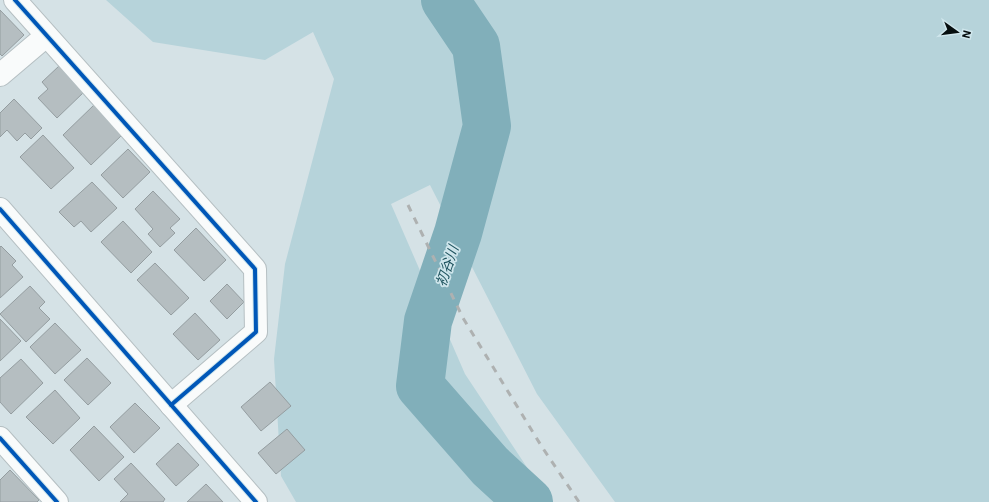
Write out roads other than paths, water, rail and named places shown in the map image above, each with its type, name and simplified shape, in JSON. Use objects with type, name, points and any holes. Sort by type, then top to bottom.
[{"type":"street","points":[[15,0],[255,269],[256,332],[171,405]]},
{"type":"street","points":[[0,75],[46,36]]},
{"type":"street","points":[[0,209],[256,502]]},
{"type":"street","points":[[0,438],[57,502]]},
{"type":"waterway","name":"初谷川","points":[[445,0],[476,46],[487,126],[458,233],[428,321],[420,386],[490,466],[529,502]]},
{"type":"railway","points":[[408,205],[463,318],[542,447],[579,502]]}]
